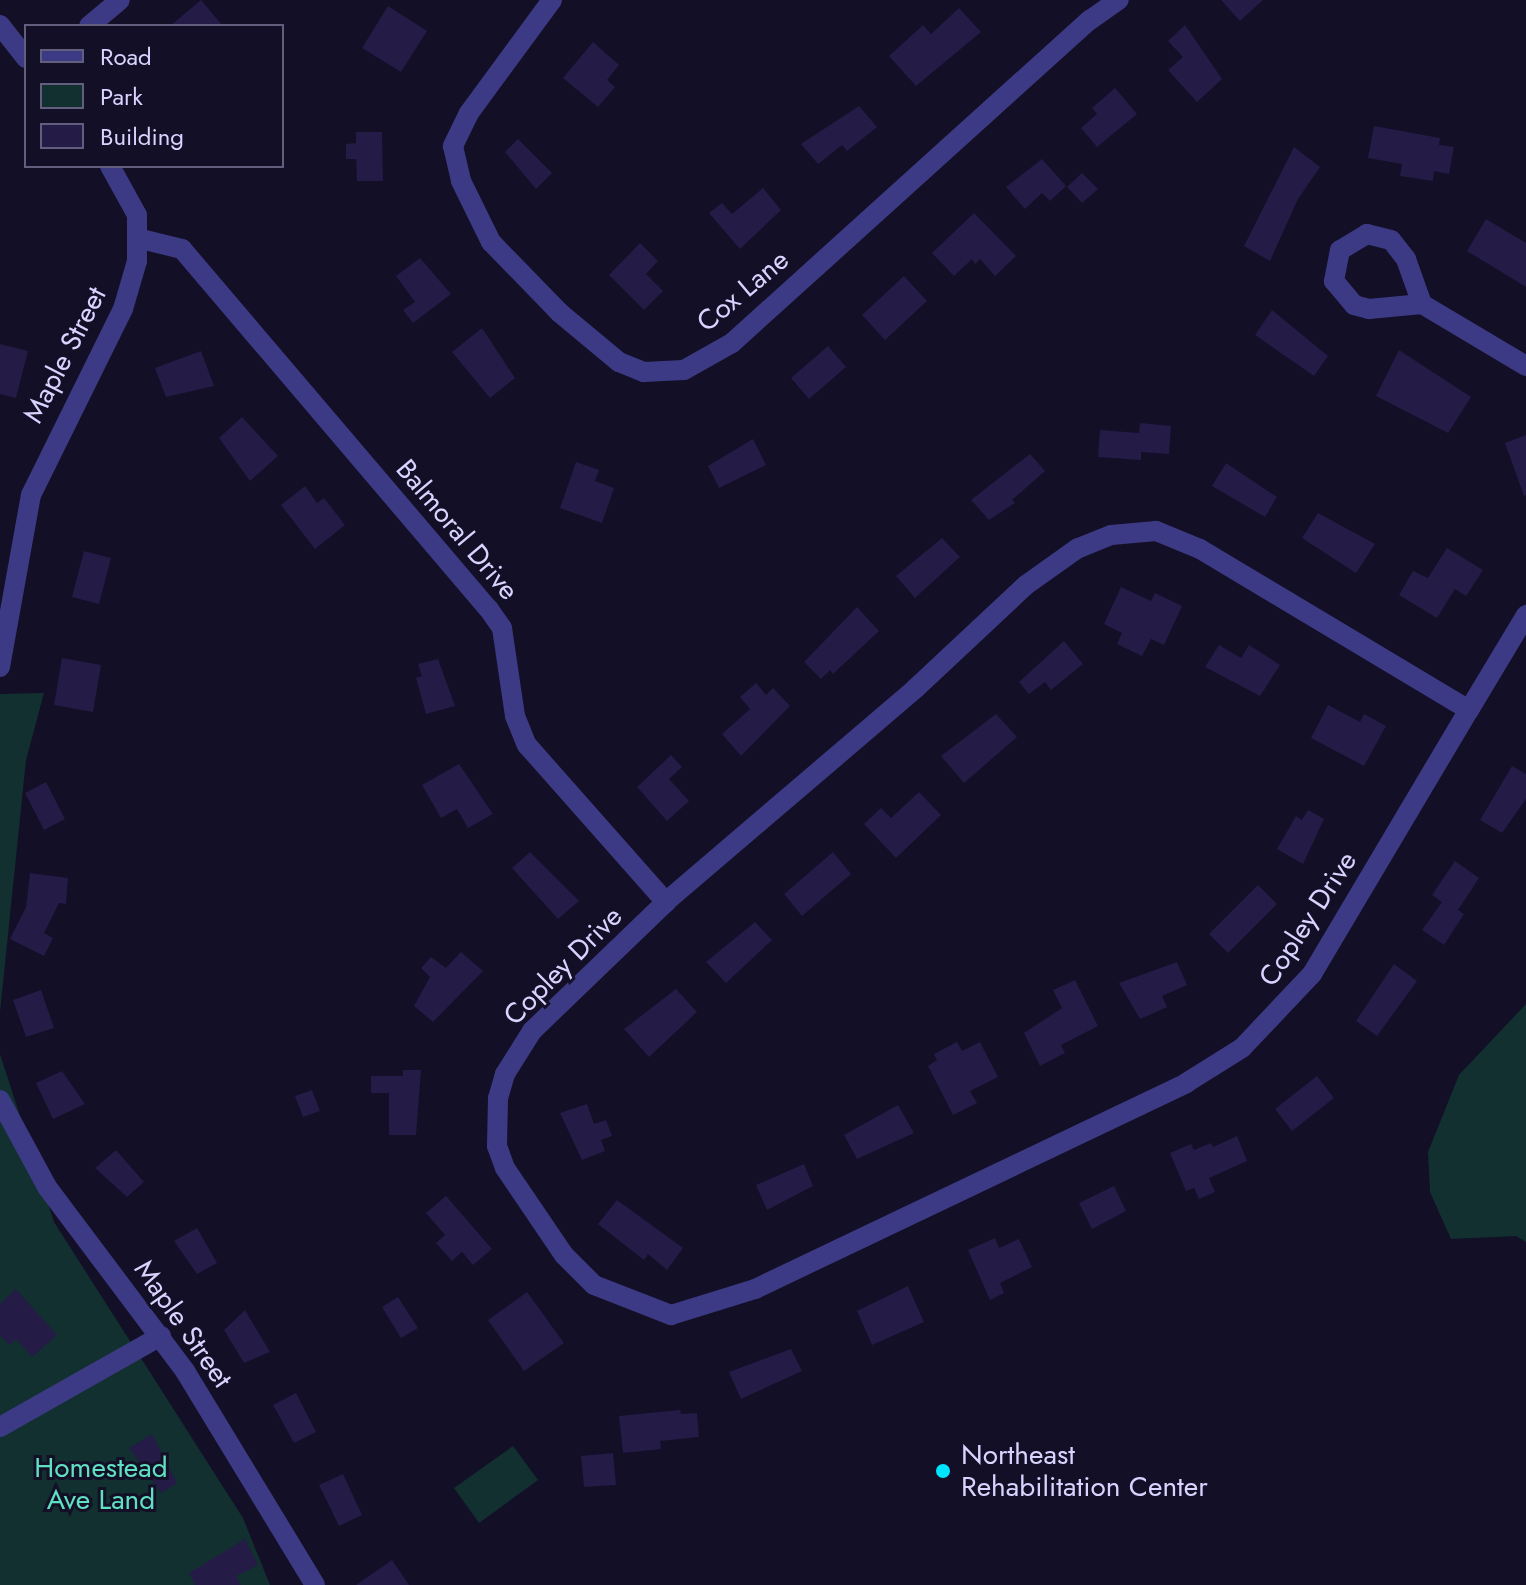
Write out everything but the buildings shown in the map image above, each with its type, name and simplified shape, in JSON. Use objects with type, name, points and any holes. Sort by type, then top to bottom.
[{"type":"street","points":[[91,24],[120,0]]},
{"type":"street","name":"Cox Lane","points":[[552,0],[494,73],[464,124],[453,146],[461,181],[491,242],[560,313],[619,362],[644,372],[684,370],[732,343],[1090,20],[1119,0]]},
{"type":"street","points":[[0,25],[24,55]]},
{"type":"street","points":[[111,168],[137,215],[141,239]]},
{"type":"street","points":[[1422,304],[1406,259],[1391,240],[1359,236],[1340,250],[1333,273],[1347,301],[1369,309],[1422,304],[1526,366]]},
{"type":"street","name":"Maple Street","points":[[0,667],[31,495],[123,309],[141,239]]},
{"type":"street","name":"Balmoral Drive","points":[[141,239],[182,249],[488,608],[502,628],[515,716],[527,745],[666,902]]},
{"type":"street","name":"Copley Drive","points":[[1469,710],[1200,549],[1156,531],[1111,535],[1078,548],[1026,585],[833,761],[666,902],[532,1031],[505,1074],[497,1121],[505,1168],[564,1255],[614,1297],[671,1315],[755,1289],[1112,1121],[1242,1048],[1312,974],[1526,615]]},
{"type":"street","name":"Maple Street","points":[[0,1100],[47,1187],[161,1336],[315,1585]]},
{"type":"street","points":[[0,1427],[161,1336]]},
{"type":"green space","points":[[44,693],[26,760],[0,1012],[0,694]]},
{"type":"green space","points":[[1526,1004],[1526,1242],[1516,1236],[1451,1239],[1430,1192],[1428,1152],[1459,1075]]},
{"type":"green space","name":"Homestead Ave Land","points":[[0,1054],[54,1222],[243,1518],[270,1585],[0,1585]]},
{"type":"green space","points":[[513,1446],[538,1480],[479,1523],[454,1488]]},
{"type":"place","name":"Northeast Rehabilitation Center","points":[[943,1471]]}]
